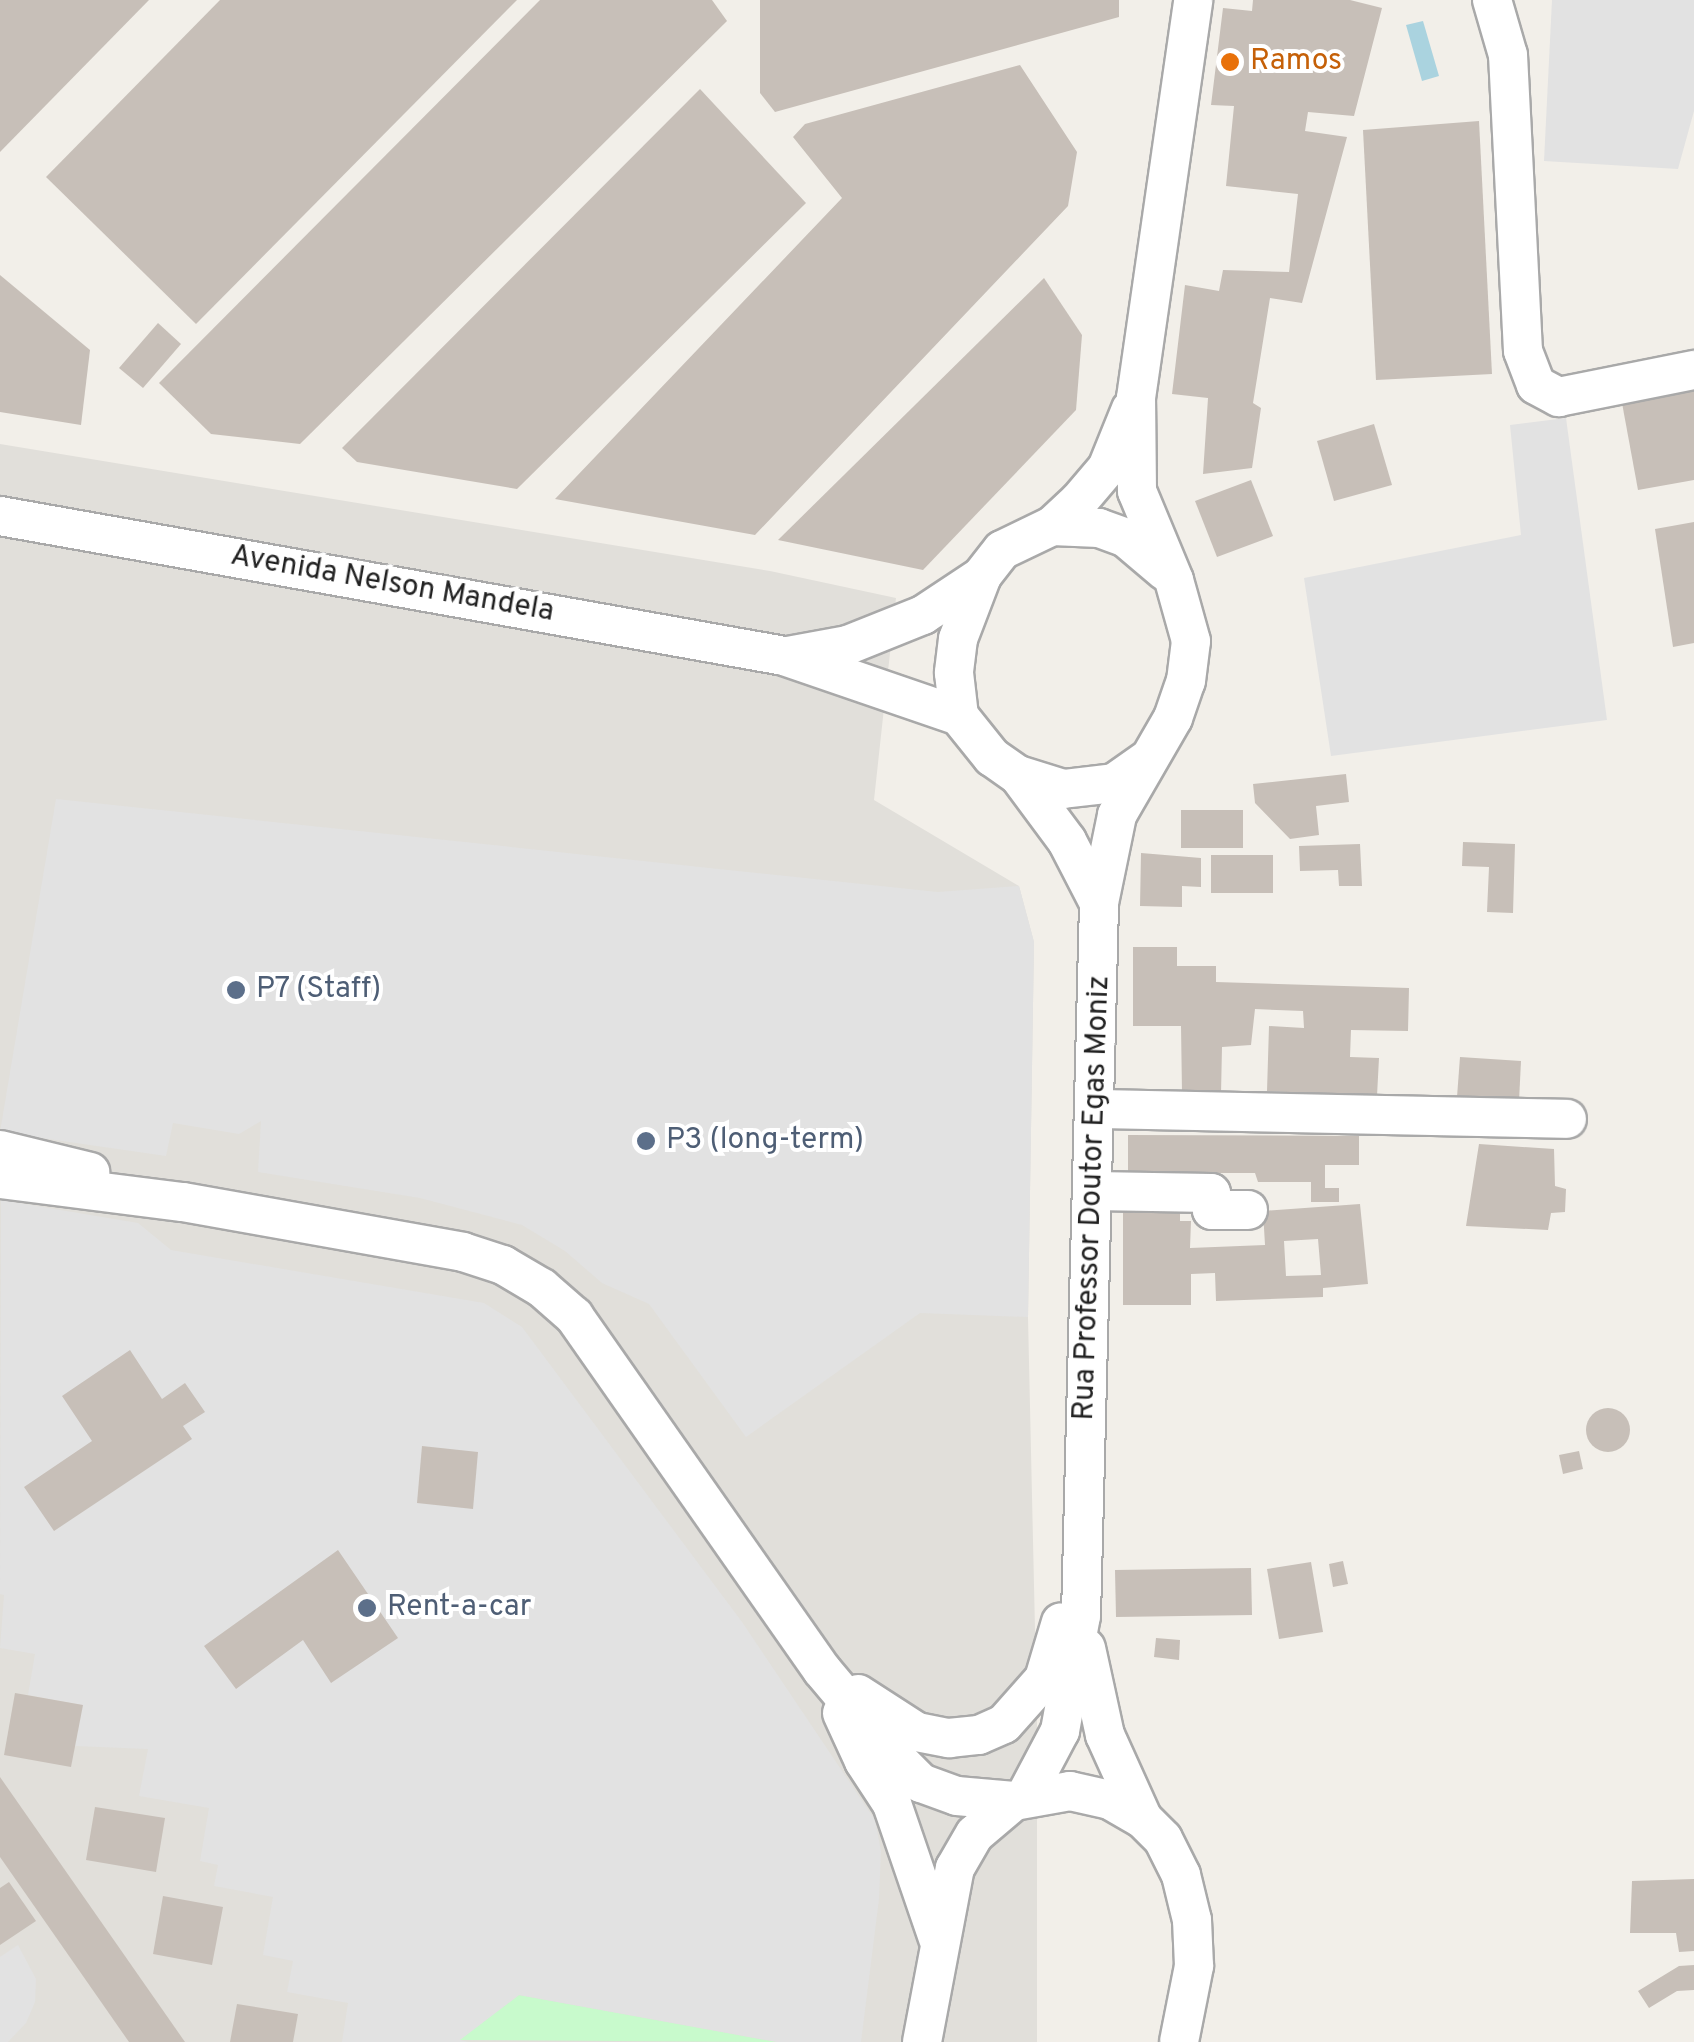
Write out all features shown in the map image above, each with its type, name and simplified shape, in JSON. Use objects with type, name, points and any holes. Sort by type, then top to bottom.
[{"type":"street","points":[[1136,398],[1106,468],[1052,526],[1002,550],[982,576],[958,640],[954,672],[959,716],[992,758],[1018,775],[1063,790],[1114,784],[1146,760],[1173,718],[1186,681],[1191,640],[1174,580],[1136,491],[1136,398],[1193,0]]},
{"type":"street","points":[[1492,0],[1508,55],[1523,351],[1536,385],[1559,396],[1694,370]]},
{"type":"street","name":"Avenida Nelson Mandela","points":[[0,516],[784,656]]},
{"type":"street","points":[[1052,526],[1099,528],[1126,538],[1174,580]]},
{"type":"street","points":[[784,656],[848,645],[923,615],[982,576]]},
{"type":"street","points":[[784,656],[959,716]]},
{"type":"street","name":"Rua Professor Doutor Egas Moniz","points":[[1082,1549],[1099,903],[1117,815],[1146,760]]},
{"type":"street","points":[[1018,775],[1067,841],[1099,903]]},
{"type":"street","points":[[1096,1110],[1566,1119]]},
{"type":"street","points":[[0,1150],[50,1160],[183,1202]]},
{"type":"street","points":[[0,1179],[183,1202],[464,1252],[503,1266],[542,1288],[574,1316],[822,1670],[920,1783],[957,1796],[1020,1799],[1070,1791],[1110,1800],[1143,1819],[1163,1839],[1182,1875],[1192,1920],[1194,1966],[1179,2042]]},
{"type":"street","points":[[1094,1191],[1212,1192],[1212,1210],[1248,1210]]},
{"type":"street","points":[[822,1670],[917,1732],[948,1738],[978,1735],[1004,1724],[1044,1679],[1082,1549]]},
{"type":"street","points":[[922,2042],[938,1938],[955,1868],[975,1834],[1020,1799],[1060,1731],[1081,1616],[1082,1549]]},
{"type":"street","points":[[1081,1616],[1100,1718],[1143,1819]]},
{"type":"street","points":[[822,1670],[864,1761],[892,1804],[938,1938]]},
{"type":"shaded area","points":[[1552,0],[1694,0],[1694,111],[1678,169],[1544,161]]},
{"type":"shaded area","points":[[1566,418],[1607,720],[1331,756],[1304,578],[1521,535],[1510,425]]},
{"type":"shaded area","points":[[0,444],[770,571],[896,598],[874,800],[1019,886],[1034,942],[1028,1317],[1037,1719],[1037,2042],[0,2042]]},
{"type":"shaded area","name":"P3 (long-term)","points":[[56,799],[938,892],[1019,886],[1034,942],[1028,1317],[920,1313],[746,1437],[649,1304],[602,1283],[565,1251],[522,1225],[420,1198],[258,1172],[261,1121],[239,1134],[173,1123],[166,1156],[0,1132]]},
{"type":"shaded area","name":"Rent-a-car","points":[[1,1200],[138,1223],[171,1250],[484,1303],[522,1327],[742,1622],[875,1820],[881,1851],[879,1899],[861,2042],[777,2042],[519,1995],[460,2040],[468,2042],[342,2042],[348,2003],[287,1992],[293,1961],[263,1955],[273,1897],[214,1886],[218,1865],[200,1861],[209,1808],[139,1796],[148,1749],[75,1746],[82,1705],[28,1695],[35,1654],[0,1648],[4,1595],[0,1594]]},
{"type":"shaded area","points":[[18,1945],[36,1979],[35,2002],[26,2023],[8,2042],[0,2042],[0,1957]]},
{"type":"green space","points":[[519,1995],[777,2042],[459,2040]]},
{"type":"water","points":[[1423,21],[1439,76],[1422,81],[1406,25]]},
{"type":"building","points":[[0,0],[149,0],[0,152]]},
{"type":"building","points":[[220,0],[517,0],[196,324],[46,177]]},
{"type":"building","points":[[540,0],[712,0],[727,21],[300,444],[211,434],[159,383]]},
{"type":"building","points":[[760,0],[1119,0],[1119,17],[775,112],[760,93]]},
{"type":"building","points":[[1253,0],[1350,0],[1382,8],[1354,116],[1308,112],[1305,131],[1347,137],[1302,303],[1270,298],[1253,403],[1261,408],[1252,468],[1203,474],[1208,398],[1172,394],[1185,285],[1219,291],[1223,270],[1289,272],[1298,194],[1226,186],[1234,106],[1211,105],[1223,8],[1252,11]]},
{"type":"building","points":[[1020,65],[1077,152],[1068,206],[755,535],[555,499],[842,198],[793,137],[805,124]]},
{"type":"building","points":[[700,89],[806,203],[517,489],[357,462],[342,448]]},
{"type":"building","points":[[1479,121],[1492,374],[1376,380],[1363,130]]},
{"type":"building","points":[[0,275],[90,350],[81,425],[0,412]]},
{"type":"building","points":[[1044,278],[1082,335],[1076,410],[923,570],[778,540]]},
{"type":"building","points":[[158,323],[181,344],[143,388],[119,368]]},
{"type":"building","points":[[1694,390],[1694,480],[1638,490],[1622,403]]},
{"type":"building","points":[[1374,424],[1392,485],[1334,501],[1317,441]]},
{"type":"building","points":[[1251,480],[1273,536],[1217,557],[1195,501]]},
{"type":"building","points":[[1694,522],[1694,643],[1673,647],[1655,529]]},
{"type":"building","points":[[1346,774],[1349,802],[1316,806],[1319,835],[1290,839],[1255,803],[1253,784]]},
{"type":"building","points":[[1181,810],[1243,810],[1243,848],[1181,848]]},
{"type":"building","points":[[1463,842],[1515,844],[1513,913],[1487,912],[1489,867],[1462,866]]},
{"type":"building","points":[[1360,844],[1362,886],[1339,886],[1338,870],[1300,871],[1299,846]]},
{"type":"building","points":[[1141,853],[1201,858],[1201,887],[1182,886],[1182,907],[1140,906]]},
{"type":"building","points":[[1211,855],[1273,855],[1273,893],[1211,893]]},
{"type":"building","points":[[1133,947],[1177,947],[1177,966],[1216,966],[1216,982],[1409,988],[1408,1031],[1351,1030],[1350,1057],[1379,1058],[1377,1096],[1267,1091],[1269,1026],[1304,1028],[1303,1011],[1255,1009],[1251,1045],[1222,1047],[1221,1094],[1182,1093],[1181,1026],[1133,1026]]},
{"type":"building","points":[[1460,1057],[1521,1061],[1519,1101],[1457,1097]]},
{"type":"building","points":[[1128,1135],[1359,1136],[1359,1165],[1325,1165],[1325,1188],[1339,1188],[1339,1202],[1311,1202],[1311,1182],[1258,1182],[1255,1173],[1128,1173]]},
{"type":"building","points":[[1479,1144],[1554,1149],[1555,1186],[1566,1189],[1565,1212],[1551,1213],[1548,1230],[1466,1226]]},
{"type":"building","points":[[1123,1200],[1180,1200],[1180,1221],[1191,1221],[1190,1248],[1265,1245],[1263,1211],[1360,1204],[1368,1284],[1323,1288],[1323,1297],[1216,1301],[1215,1273],[1191,1274],[1191,1305],[1123,1305]],"holes":[[[1318,1239],[1321,1275],[1286,1276],[1284,1241]]]},
{"type":"building","points":[[130,1350],[162,1399],[185,1383],[205,1412],[183,1426],[192,1439],[54,1531],[24,1487],[92,1441],[62,1396]]},
{"type":"building","points":[[1608,1408],[1624,1414],[1630,1430],[1624,1446],[1608,1452],[1592,1446],[1586,1430],[1592,1414]]},
{"type":"building","points":[[422,1446],[478,1452],[473,1509],[417,1503]]},
{"type":"building","points":[[1579,1451],[1583,1469],[1563,1474],[1559,1455]]},
{"type":"building","points":[[338,1550],[398,1638],[331,1683],[303,1640],[236,1689],[204,1646]]},
{"type":"building","points":[[1343,1561],[1348,1584],[1333,1587],[1329,1564]]},
{"type":"building","points":[[1311,1562],[1323,1632],[1279,1639],[1267,1569]]},
{"type":"building","points":[[1251,1568],[1252,1615],[1116,1617],[1115,1570]]},
{"type":"building","points":[[1156,1638],[1180,1640],[1179,1660],[1154,1657]]},
{"type":"building","points":[[15,1693],[83,1705],[71,1767],[4,1755]]},
{"type":"building","points":[[0,1777],[185,2042],[129,2042],[0,1857]]},
{"type":"building","points":[[95,1807],[165,1818],[156,1872],[86,1860]]},
{"type":"building","points":[[1694,1879],[1694,1951],[1679,1952],[1676,1933],[1630,1933],[1632,1881]]},
{"type":"building","points":[[9,1882],[36,1921],[0,1945],[0,1888]]},
{"type":"building","points":[[163,1896],[223,1907],[212,1965],[153,1954]]},
{"type":"building","points":[[1694,1965],[1694,1990],[1677,1991],[1649,2008],[1638,1991],[1679,1966]]},
{"type":"building","points":[[237,2004],[298,2014],[293,2042],[230,2042]]},
{"type":"place","name":"Ramos","points":[[1230,62]]},
{"type":"place","name":"P7 (Staff)","points":[[236,990]]},
{"type":"place","name":"P3 (long-term)","points":[[646,1141]]},
{"type":"place","name":"Rent-a-car","points":[[367,1608]]}]
